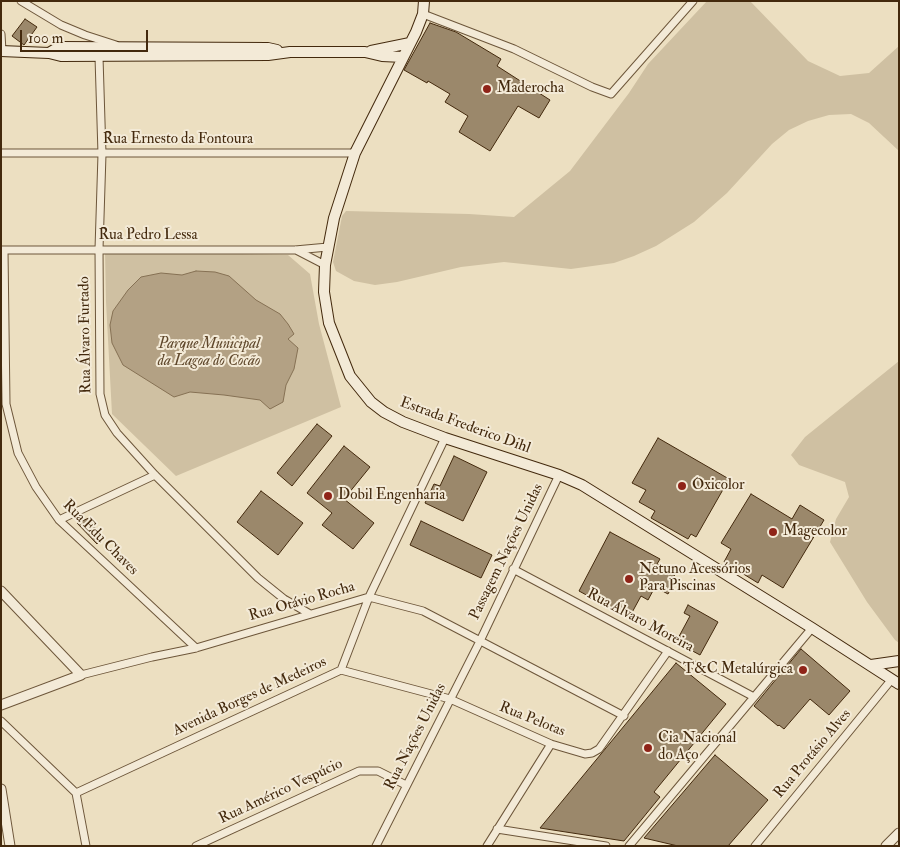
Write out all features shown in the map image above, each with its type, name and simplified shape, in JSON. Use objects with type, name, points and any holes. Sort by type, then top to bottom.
[{"type":"main road","name":"Estrada Frederico Dihl","points":[[424,1],[423,14],[410,43],[355,153],[334,218],[328,247],[324,292],[329,323],[350,376],[371,402],[384,412],[403,422],[445,438],[559,475],[582,485],[896,682]]},
{"type":"main road","points":[[1,51],[99,57],[268,55],[290,52],[365,52],[410,43]]},
{"type":"main road","points":[[49,53],[59,47],[268,48],[290,52]]},
{"type":"main road","points":[[365,52],[382,56],[403,57]]},
{"type":"main road","points":[[382,56],[391,68],[393,76]]},
{"type":"main road","points":[[871,665],[899,661]]},
{"type":"street","points":[[21,1],[61,25],[124,48]]},
{"type":"street","points":[[423,14],[514,49],[592,87],[611,94],[693,1]]},
{"type":"street","points":[[1,34],[1,51]]},
{"type":"street","name":"Rua Álvaro Furtado","points":[[99,57],[102,154],[99,249],[100,394],[105,415],[117,433],[155,475],[258,578],[284,599],[310,614]]},
{"type":"street","name":"Rua Ernesto da Fontoura","points":[[1,153],[355,153]]},
{"type":"street","name":"Rua Pedro Lessa","points":[[2,250],[295,250],[328,247]]},
{"type":"street","name":"Rua Edu Chaves","points":[[2,250],[6,404],[18,453],[36,487],[59,520],[196,648]]},
{"type":"street","name":"Rua Pedro Lessa","points":[[295,250],[325,266]]},
{"type":"street","name":"Avenida Borges de Medeiros","points":[[76,793],[341,670],[369,597],[445,438]]},
{"type":"street","points":[[59,520],[155,475]]},
{"type":"street","name":"Passagem Nações Unidas","points":[[480,641],[559,475]]},
{"type":"street","name":"Rua Álvaro Moreira","points":[[513,569],[754,696]]},
{"type":"street","points":[[1,591],[81,675]]},
{"type":"street","name":"Rua Otávio Rocha","points":[[1,705],[81,675],[196,648],[369,597],[423,611],[624,716]]},
{"type":"street","points":[[629,846],[812,628]]},
{"type":"street","name":"Rua Nações Unidas","points":[[376,846],[480,641]]},
{"type":"street","name":"Rua Pelotas","points":[[341,670],[450,699],[551,744],[585,754],[600,749],[668,651]]},
{"type":"street","name":"Rua Protásio Alves","points":[[755,846],[896,682]]},
{"type":"street","points":[[1,721],[76,793],[86,846]]},
{"type":"street","points":[[487,846],[551,744]]},
{"type":"street","name":"Rua Américo Vespúcio","points":[[196,846],[359,771],[378,771],[406,785]]},
{"type":"street","points":[[1,789],[10,846]]},
{"type":"street","points":[[497,829],[606,846]]},
{"type":"street","points":[[889,844],[899,833]]},
{"type":"green space","points":[[707,1],[750,1],[808,61],[840,76],[869,73],[899,46],[899,151],[869,123],[851,114],[829,115],[808,121],[789,130],[772,144],[727,193],[694,222],[656,246],[614,263],[571,269],[504,262],[461,267],[397,282],[375,285],[354,281],[336,271],[333,262],[342,216],[346,211],[514,217],[570,171],[629,93],[648,64]]},
{"type":"green space","name":"Parque Municipal da Lagoa do Cocão","points":[[105,251],[288,255],[310,274],[319,324],[341,407],[176,476],[112,414]]},
{"type":"green space","points":[[899,361],[899,643],[867,602],[830,542],[836,519],[849,497],[845,482],[799,465],[791,455],[805,437]]},
{"type":"shaded area","points":[[196,271],[215,272],[229,276],[256,300],[280,314],[288,324],[294,334],[288,339],[298,348],[294,369],[286,385],[283,402],[270,409],[260,400],[224,395],[190,392],[174,397],[123,365],[112,343],[110,325],[113,311],[128,290],[141,277],[161,273],[182,275]]},
{"type":"building","points":[[25,19],[37,27],[24,45],[12,36]]},
{"type":"building","name":"Maderocha","points":[[430,23],[456,32],[501,59],[497,66],[550,100],[539,118],[518,106],[490,151],[459,132],[468,116],[445,102],[450,94],[404,70]]},
{"type":"building","points":[[317,424],[332,436],[292,486],[277,473]]},
{"type":"building","name":"Oxicolor","points":[[658,438],[729,479],[696,537],[691,534],[688,539],[651,518],[655,511],[639,502],[646,490],[632,483]]},
{"type":"building","name":"Dobil Engenharia","points":[[344,446],[370,467],[344,499],[374,523],[353,549],[322,525],[332,513],[307,493]]},
{"type":"building","points":[[454,456],[487,472],[463,521],[425,503],[434,484],[440,486]]},
{"type":"building","points":[[261,491],[303,523],[278,555],[237,522]]},
{"type":"building","name":"Magecolor","points":[[751,494],[792,519],[800,505],[824,520],[783,588],[762,575],[758,583],[724,562],[731,549],[721,543]]},
{"type":"building","points":[[89,518],[102,539],[97,544],[77,523]]},
{"type":"building","points":[[421,521],[492,555],[481,578],[410,545]]},
{"type":"building","name":"Netuno Acessórios Para Piscinas","points":[[610,532],[660,559],[657,564],[675,574],[668,594],[655,587],[648,600],[641,596],[629,618],[579,591]]},
{"type":"building","points":[[688,605],[718,622],[700,655],[676,642],[690,616],[684,613]]},
{"type":"building","name":"T&C Metalúrgica","points":[[801,649],[850,691],[829,715],[810,699],[784,729],[754,706]]},
{"type":"building","name":"Cia Nacional do Aço","points":[[676,663],[726,704],[654,792],[660,797],[624,841],[540,828]]},
{"type":"building","points":[[715,755],[768,800],[728,846],[678,846],[644,838]]},
{"type":"place","name":"Maderocha","points":[[487,89]]},
{"type":"place","name":"Oxicolor","points":[[682,486]]},
{"type":"place","name":"Dobil Engenharia","points":[[328,496]]},
{"type":"place","name":"Magecolor","points":[[773,532]]},
{"type":"place","name":"Netuno Acessórios Para Piscinas","points":[[629,579]]},
{"type":"place","name":"T&C Metalúrgica","points":[[803,670]]},
{"type":"place","name":"Cia Nacional do Aço","points":[[648,748]]}]
